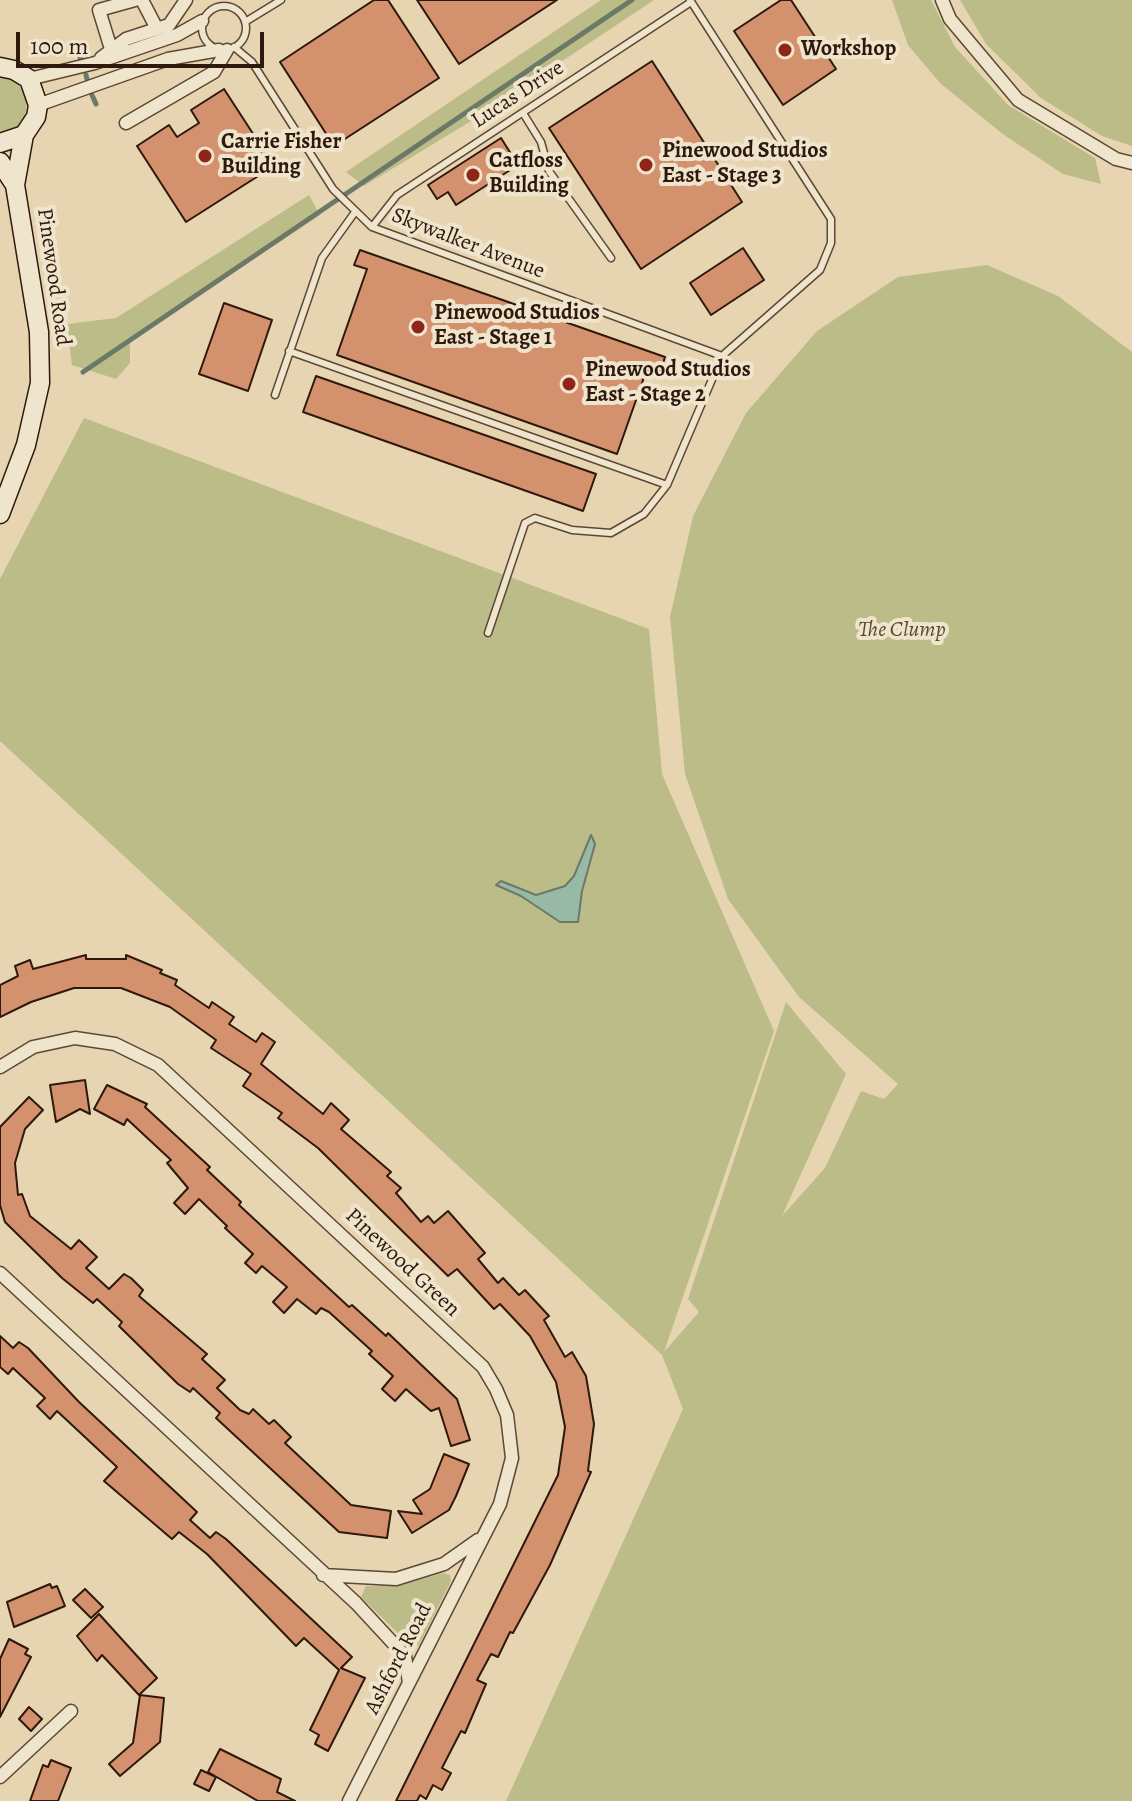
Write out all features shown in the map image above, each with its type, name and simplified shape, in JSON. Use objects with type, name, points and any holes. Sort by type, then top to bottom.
[{"type":"street","points":[[111,49],[99,10],[135,0]]},
{"type":"street","points":[[142,0],[157,29]]},
{"type":"street","points":[[95,63],[126,39],[169,25],[186,0]]},
{"type":"street","points":[[942,0],[950,19],[1018,100],[1116,159],[1132,163]]},
{"type":"street","points":[[29,79],[95,63],[177,35],[202,21]]},
{"type":"street","points":[[2,64],[29,79],[38,105],[168,59],[227,49]]},
{"type":"street","points":[[126,123],[214,72],[227,49]]},
{"type":"street","name":"Pinewood Road","points":[[0,514],[26,445],[40,383],[39,332],[15,185],[24,135],[36,117],[38,105]]},
{"type":"street","points":[[0,143],[24,135]]},
{"type":"street","name":"Pinewood Road","points":[[0,162],[15,185]]},
{"type":"street","name":"Pinewood Green","points":[[0,1067],[33,1047],[75,1038],[115,1044],[137,1052],[158,1065],[483,1367],[507,1415],[512,1458],[500,1504],[484,1536],[444,1564],[408,1576],[358,1579],[323,1575]]},
{"type":"street","points":[[0,1273],[398,1647],[408,1667],[409,1685]]},
{"type":"street","name":"Ashford Road","points":[[349,1801],[484,1536]]},
{"type":"street","points":[[0,1777],[71,1711]]},
{"type":"lane","points":[[245,22],[281,0]]},
{"type":"lane","points":[[488,633],[525,523],[535,518],[572,530],[611,533],[644,514],[667,485],[722,356],[820,270],[831,243],[831,219],[691,1]]},
{"type":"lane","name":"Lucas Drive","points":[[372,227],[397,195],[691,1]]},
{"type":"lane","points":[[216,3],[238,10],[245,22],[244,37],[227,49],[207,42],[202,21],[216,3]]},
{"type":"lane","name":"Skywalker Avenue","points":[[227,49],[252,62],[333,189],[345,205],[372,227],[722,356]]},
{"type":"lane","points":[[523,113],[541,142],[549,171],[611,258]]},
{"type":"lane","points":[[275,395],[322,258],[355,212]]},
{"type":"lane","points":[[289,351],[667,485]]},
{"type":"green space","points":[[601,0],[654,0],[481,115],[364,186],[346,172]]},
{"type":"green space","points":[[892,0],[931,0],[955,47],[1008,105],[1095,158],[1101,184],[1063,174],[1004,135],[940,83],[908,45]]},
{"type":"green space","points":[[960,0],[1132,0],[1132,146],[1102,136],[1041,98],[986,44]]},
{"type":"green space","points":[[0,75],[18,83],[27,99],[25,117],[20,125],[3,133],[0,133]]},
{"type":"green space","points":[[309,195],[320,215],[130,341],[130,363],[116,379],[72,365],[67,324],[116,318]]},
{"type":"green space","name":"The Clump","points":[[987,265],[1058,296],[1132,352],[1132,1801],[506,1801],[683,1409],[662,1355],[0,741],[0,579],[84,418],[649,629],[662,774],[774,1031],[664,1352],[699,1312],[688,1299],[786,1002],[846,1074],[782,1216],[825,1168],[861,1091],[884,1099],[898,1084],[799,997],[728,899],[685,774],[670,617],[693,516],[746,413],[817,331],[898,277]]},
{"type":"green space","points":[[443,1573],[450,1575],[451,1581],[419,1645],[412,1647],[361,1597],[366,1586],[398,1586]]},
{"type":"shaded area","points":[[591,835],[595,844],[582,891],[578,922],[560,922],[521,896],[496,885],[501,881],[536,895],[565,886],[574,876]]},
{"type":"building","points":[[374,0],[388,0],[439,78],[334,146],[280,62]]},
{"type":"building","points":[[417,0],[557,0],[459,64]]},
{"type":"building","name":"Workshop","points":[[781,0],[791,0],[836,69],[783,105],[734,31]]},
{"type":"building","name":"Pinewood Studios East - Stage 3","points":[[652,61],[742,202],[641,269],[549,128]]},
{"type":"building","name":"Carrie Fisher Building","points":[[224,89],[274,166],[186,222],[137,146],[169,125],[177,137],[199,123],[191,110]]},
{"type":"building","name":"Catfloss Building","points":[[501,138],[518,165],[456,205],[448,192],[437,199],[428,185]]},
{"type":"building","points":[[743,248],[764,280],[711,315],[690,283]]},
{"type":"building","points":[[360,250],[665,357],[660,373],[647,369],[617,454],[337,355],[367,269],[354,265]]},
{"type":"building","points":[[224,303],[272,320],[248,391],[199,374]]},
{"type":"building","points":[[316,376],[596,474],[583,511],[303,412]]},
{"type":"building","points":[[86,955],[86,959],[126,959],[126,955],[162,970],[160,973],[177,980],[175,985],[209,1008],[212,1002],[234,1017],[229,1024],[256,1042],[262,1033],[275,1042],[261,1064],[323,1114],[331,1103],[349,1120],[341,1129],[391,1172],[387,1176],[401,1188],[396,1193],[421,1222],[428,1216],[434,1223],[448,1211],[485,1253],[478,1259],[498,1283],[503,1278],[519,1295],[525,1290],[549,1316],[544,1320],[565,1357],[572,1352],[586,1376],[594,1424],[588,1471],[591,1472],[550,1565],[513,1633],[510,1632],[498,1657],[491,1654],[477,1680],[486,1684],[465,1733],[461,1731],[442,1768],[451,1773],[442,1790],[433,1785],[426,1799],[420,1795],[417,1801],[396,1801],[558,1475],[565,1427],[556,1382],[530,1336],[500,1304],[494,1309],[457,1269],[448,1276],[318,1148],[278,1118],[282,1113],[243,1086],[251,1074],[211,1048],[216,1040],[170,1007],[121,988],[74,988],[31,1002],[0,1017],[0,985],[18,976],[15,966],[30,960],[33,969]]},
{"type":"building","points":[[85,1080],[90,1114],[80,1109],[56,1122],[50,1085]]},
{"type":"building","points":[[107,1085],[147,1104],[145,1107],[210,1167],[207,1170],[241,1202],[239,1205],[349,1307],[352,1305],[386,1336],[388,1333],[457,1399],[470,1440],[451,1446],[439,1408],[431,1411],[406,1389],[395,1401],[382,1389],[393,1376],[369,1354],[372,1351],[329,1312],[321,1308],[316,1314],[297,1299],[284,1313],[273,1302],[287,1287],[262,1266],[256,1273],[245,1263],[253,1254],[225,1228],[227,1226],[199,1199],[185,1214],[174,1203],[188,1188],[167,1163],[171,1160],[127,1119],[124,1125],[94,1109]]},
{"type":"building","points":[[29,1097],[43,1110],[25,1129],[15,1163],[18,1195],[22,1194],[30,1216],[71,1249],[79,1240],[97,1257],[86,1268],[109,1289],[124,1274],[131,1278],[143,1290],[139,1296],[207,1354],[202,1359],[225,1380],[217,1388],[240,1410],[249,1414],[253,1409],[269,1424],[274,1420],[291,1437],[285,1443],[351,1505],[391,1511],[387,1538],[339,1532],[216,1418],[220,1413],[193,1388],[190,1392],[178,1384],[119,1326],[122,1322],[97,1299],[93,1303],[62,1278],[5,1222],[0,1205],[0,1127]]},
{"type":"building","points":[[0,1336],[13,1348],[19,1342],[28,1348],[79,1402],[197,1512],[190,1520],[210,1538],[216,1532],[226,1539],[352,1657],[341,1668],[365,1678],[328,1751],[315,1744],[319,1735],[310,1730],[339,1670],[304,1638],[296,1646],[207,1554],[179,1532],[172,1539],[104,1481],[117,1467],[57,1411],[50,1419],[37,1406],[45,1398],[13,1368],[8,1374],[0,1367]]},
{"type":"building","points":[[444,1454],[469,1464],[449,1510],[412,1533],[398,1511],[422,1514],[413,1500],[430,1489]]},
{"type":"building","points":[[50,1584],[52,1588],[57,1586],[65,1606],[14,1627],[7,1602]]},
{"type":"building","points":[[85,1589],[103,1607],[91,1618],[73,1600]]},
{"type":"building","points":[[99,1614],[157,1678],[139,1695],[102,1655],[97,1661],[77,1636]]},
{"type":"building","points":[[9,1639],[28,1649],[25,1654],[31,1657],[0,1717],[0,1659]]},
{"type":"building","points":[[140,1695],[164,1698],[160,1742],[120,1776],[109,1764],[133,1743]]},
{"type":"building","points":[[29,1707],[42,1719],[31,1731],[19,1719]]},
{"type":"building","points":[[220,1749],[281,1779],[277,1792],[295,1801],[258,1801],[208,1772]]},
{"type":"building","points":[[51,1760],[71,1768],[58,1801],[30,1801],[43,1765],[48,1767]]},
{"type":"building","points":[[201,1770],[216,1777],[209,1791],[194,1784]]},
{"type":"waterway","points":[[83,372],[632,0]]},
{"type":"waterway","points":[[86,75],[87,79]]},
{"type":"waterway","points":[[92,95],[96,104]]},
{"type":"place","name":"Workshop","points":[[785,50]]},
{"type":"place","name":"Carrie Fisher Building","points":[[205,156]]},
{"type":"place","name":"Pinewood Studios East - Stage 3","points":[[646,165]]},
{"type":"place","name":"Catfloss Building","points":[[473,175]]},
{"type":"place","name":"Pinewood Studios East - Stage 1","points":[[418,327]]},
{"type":"place","name":"Pinewood Studios East - Stage 2","points":[[569,384]]}]
